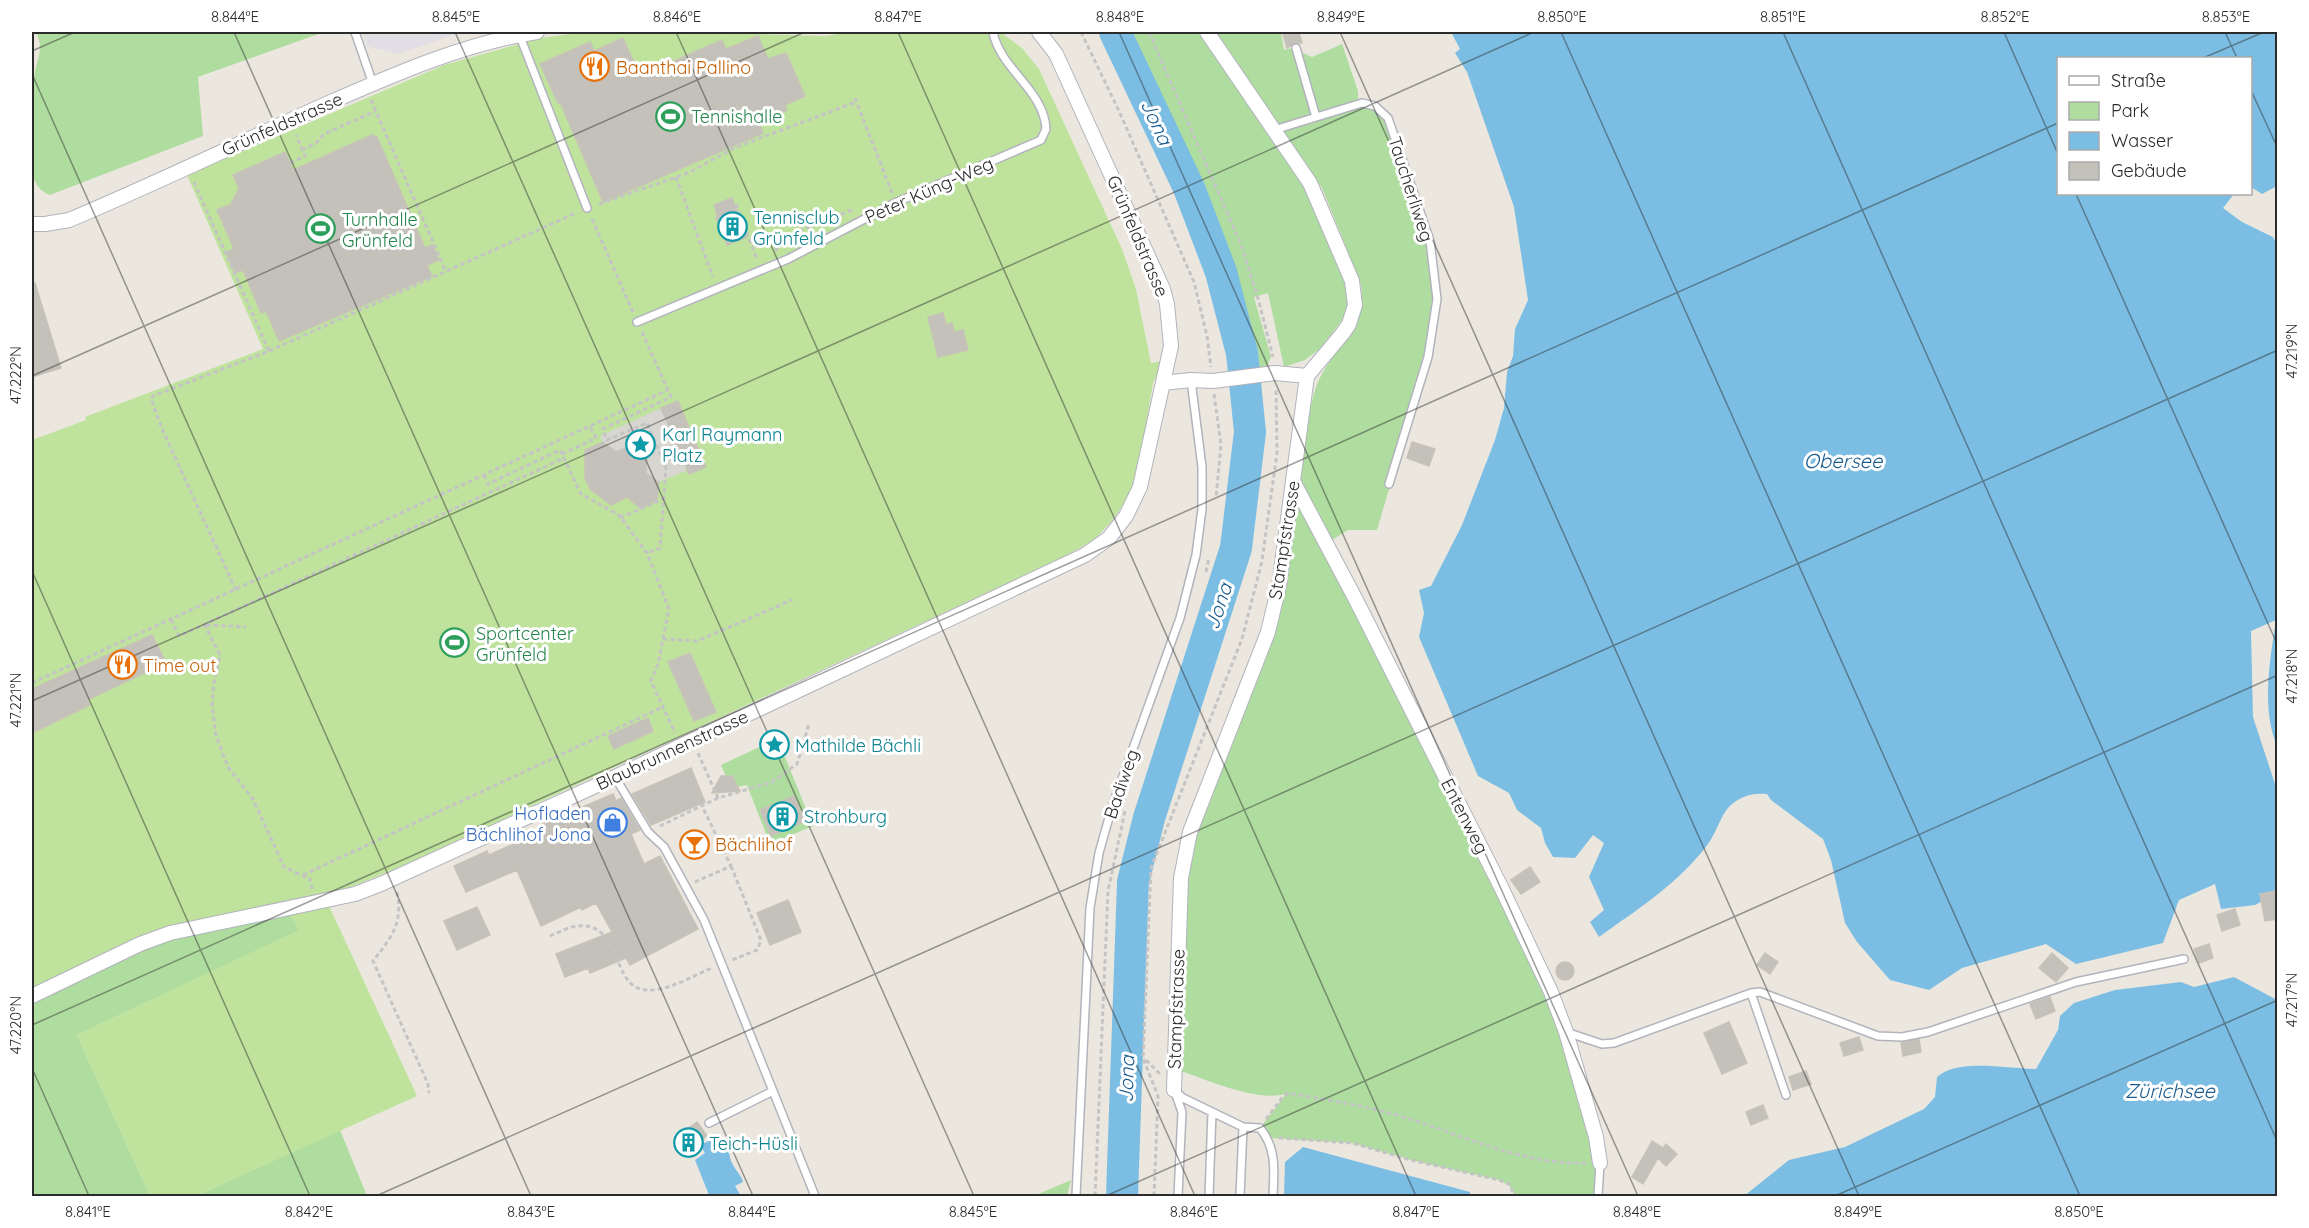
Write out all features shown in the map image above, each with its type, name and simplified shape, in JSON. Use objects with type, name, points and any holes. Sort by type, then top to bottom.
[{"type":"street","name":"Grünfeldstrasse","points":[[32,224],[69,219],[369,85],[468,48],[519,34],[537,32]]},
{"type":"street","name":"Grünfeldstrasse","points":[[1039,32],[1056,54],[1163,289],[1167,304],[1171,346],[1163,383]]},
{"type":"street","points":[[1163,383],[1275,373],[1307,376],[1349,324],[1353,314],[1352,281],[1310,183],[1207,32]]},
{"type":"street","name":"Stampfstrasse","points":[[1174,1090],[1181,878],[1190,832],[1268,632],[1279,586],[1307,376]]},
{"type":"street","name":"Blaubrunnenstrasse","points":[[32,996],[140,944],[170,933],[355,894],[392,879],[615,777],[1085,555],[1109,538],[1126,516],[1140,487],[1163,383]]},
{"type":"street","name":"Entenweg","points":[[1294,483],[1356,600],[1501,887],[1551,992],[1566,1032],[1596,1137],[1600,1163]]},
{"type":"lane","points":[[355,32],[369,85]]},
{"type":"lane","name":"Peter Küng-Weg","points":[[637,322],[788,259],[895,203],[1041,140],[1045,133],[1046,123],[1040,106],[1000,51],[993,32]]},
{"type":"lane","points":[[519,34],[587,208]]},
{"type":"lane","points":[[1296,48],[1316,117]]},
{"type":"lane","name":"Taucherliweg","points":[[1274,130],[1362,103],[1375,106],[1388,118],[1430,241],[1437,299],[1428,357],[1389,484]]},
{"type":"lane","name":"Badiweg","points":[[1076,1197],[1090,908],[1099,853],[1112,807],[1179,618],[1197,555],[1202,509],[1202,467],[1191,380]]},
{"type":"lane","points":[[615,777],[648,832],[664,847],[704,920],[815,1197]]},
{"type":"lane","points":[[1566,1032],[1602,1044],[1614,1043],[1751,993],[1769,994],[1878,1036],[1902,1037],[1928,1032],[2076,982],[2184,958]]},
{"type":"lane","points":[[1751,993],[1786,1095]]},
{"type":"lane","points":[[1174,1090],[1183,1098],[1243,1127],[1260,1128],[1268,1138],[1275,1158],[1273,1197]]},
{"type":"lane","points":[[1174,1090],[1182,1112],[1178,1197]]},
{"type":"lane","points":[[709,1123],[773,1091]]},
{"type":"lane","points":[[1209,1197],[1212,1112]]},
{"type":"lane","points":[[1240,1197],[1243,1127]]},
{"type":"lane","points":[[1598,1197],[1600,1163]]},
{"type":"path","points":[[1082,32],[1194,282],[1216,380],[1221,445],[1216,499]]},
{"type":"path","points":[[1149,32],[1242,247],[1259,302],[1275,373],[1277,453],[1262,561],[1242,639],[1151,868],[1143,1058],[1158,1096],[1154,1197]]},
{"type":"path","points":[[369,85],[376,111],[446,272]]},
{"type":"path","points":[[236,590],[163,431],[151,399],[153,396],[269,351],[587,208],[676,177],[734,148],[855,100],[895,203]]},
{"type":"path","points":[[302,150],[316,143],[324,134],[376,111]]},
{"type":"path","points":[[290,163],[305,156],[297,138]]},
{"type":"path","points":[[187,166],[269,351]]},
{"type":"path","points":[[676,177],[718,288]]},
{"type":"path","points":[[736,204],[761,270]]},
{"type":"path","points":[[587,208],[671,398],[603,429],[608,440],[647,423],[666,468],[660,548],[647,553]]},
{"type":"path","points":[[32,683],[668,390]]},
{"type":"path","points":[[562,453],[596,438],[590,426]]},
{"type":"path","points":[[484,475],[488,484],[561,450],[581,494],[620,518],[647,553],[669,609],[658,664],[651,681],[663,707],[718,798]]},
{"type":"path","points":[[171,619],[179,636],[564,458]]},
{"type":"path","points":[[620,518],[663,499]]},
{"type":"path","points":[[1205,575],[1210,553]]},
{"type":"path","points":[[663,639],[697,641],[792,600]]},
{"type":"path","points":[[204,624],[246,627]]},
{"type":"path","points":[[204,624],[220,655],[212,705],[216,735],[222,752],[228,767],[253,799],[284,867],[310,879],[315,902]]},
{"type":"path","points":[[303,875],[663,707]]},
{"type":"path","points":[[648,832],[718,798],[771,782],[797,764],[809,724]]},
{"type":"path","points":[[550,936],[572,927],[588,926],[597,929],[611,943],[628,982],[643,990],[661,988],[757,950],[761,940],[731,866],[702,806]]},
{"type":"path","points":[[1095,1197],[1108,891],[1125,810]]},
{"type":"path","points":[[720,842],[768,837]]},
{"type":"path","points":[[686,887],[731,866]]},
{"type":"path","points":[[392,879],[397,892],[400,916],[394,932],[373,961],[428,1084],[429,1093]]},
{"type":"path","points":[[1143,1058],[1158,1072]]},
{"type":"path","points":[[1260,1128],[1288,1093],[1356,1104],[1440,1128],[1524,1157],[1573,1164],[1600,1163]]},
{"type":"path","points":[[1268,1138],[1352,1143],[1411,1160],[1499,1180],[1509,1184],[1515,1197]]},
{"type":"shaded area","points":[[363,32],[461,32],[398,54],[367,46]]},
{"type":"shaded area","name":"Karl Raymann Platz","points":[[661,408],[688,470],[659,482],[646,473],[647,455],[633,445],[616,452],[603,442],[600,436]]},
{"type":"green space","points":[[36,32],[324,32],[198,77],[203,136],[50,195],[40,189],[35,182],[32,170],[32,94],[40,48]]},
{"type":"green space","name":"Sportcenter Grünfeld","points":[[586,32],[826,36],[849,32],[1005,32],[1004,35],[1022,48],[1039,69],[1122,249],[1136,289],[1151,363],[1164,361],[1153,383],[1138,471],[1127,500],[1110,523],[1094,540],[1065,556],[410,863],[324,895],[417,1096],[196,1196],[150,1196],[77,1035],[299,930],[290,914],[165,928],[149,933],[32,990],[32,440],[86,420],[85,417],[263,349],[187,175],[444,65],[540,38]]},
{"type":"green space","points":[[1129,32],[1198,32],[1298,177],[1314,208],[1347,292],[1347,306],[1342,320],[1321,348],[1305,360],[1284,367],[1268,293],[1254,297],[1271,357],[1267,366],[1259,369],[1241,302],[1210,214]]},
{"type":"green space","points":[[1216,32],[1281,32],[1284,50],[1292,48],[1312,57],[1342,44],[1358,91],[1358,100],[1375,106],[1388,118],[1430,241],[1437,299],[1428,357],[1377,530],[1348,530],[1326,544],[1551,992],[1596,1137],[1598,1196],[1515,1196],[1509,1185],[1499,1180],[1411,1160],[1352,1143],[1268,1138],[1260,1128],[1286,1094],[1274,1096],[1246,1093],[1178,1070],[1188,874],[1208,801],[1264,660],[1286,587],[1313,396],[1323,373],[1355,325],[1362,298],[1360,281],[1322,188]]},
{"type":"green space","points":[[772,746],[785,757],[813,826],[770,844],[747,785],[731,788],[721,765],[757,748]]},
{"type":"green space","points":[[290,914],[300,930],[77,1035],[150,1196],[32,1196],[32,1000],[158,943]]},
{"type":"green space","points":[[340,1130],[367,1196],[196,1196]]},
{"type":"green space","points":[[1071,1180],[1067,1196],[1034,1196]]},
{"type":"water","name":"Obersee","points":[[1451,32],[2277,32],[2277,186],[2262,194],[2252,188],[2252,57],[2057,57],[2057,195],[2233,195],[2223,208],[2242,222],[2273,237],[2277,246],[2277,746],[2269,716],[2268,700],[2269,667],[2276,620],[2251,631],[2253,717],[2277,790],[2277,893],[2255,905],[2221,909],[2215,884],[2179,900],[2163,943],[2076,964],[2046,944],[1962,968],[1929,990],[1890,980],[1857,942],[1845,923],[1831,860],[1823,839],[1771,800],[1767,794],[1757,794],[1749,795],[1732,804],[1725,812],[1708,844],[1684,871],[1657,895],[1599,937],[1590,922],[1604,910],[1589,877],[1604,843],[1593,835],[1575,858],[1553,857],[1545,843],[1541,828],[1517,810],[1509,793],[1478,776],[1419,637],[1424,613],[1419,590],[1431,586],[1462,525],[1495,440],[1504,408],[1507,372],[1513,356],[1515,329],[1528,300],[1514,207],[1467,72],[1455,53],[1460,49]]},
{"type":"water","name":"Zürichsee","points":[[2234,977],[2277,1000],[2277,1196],[1744,1196],[1789,1160],[1845,1147],[1924,1109],[1935,1097],[1937,1077],[1946,1071],[1970,1066],[2036,1069],[2058,1030],[2060,1016],[2074,1003],[2115,990],[2181,982],[2194,987]]},
{"type":"water","points":[[708,1137],[722,1139],[728,1145],[733,1165],[743,1182],[735,1186],[741,1196],[709,1195],[695,1160],[705,1153],[700,1145],[709,1141]]},
{"type":"water","points":[[1303,1147],[1470,1192],[1470,1196],[1284,1196],[1285,1162]]},
{"type":"building","points":[[1299,32],[1302,43],[1295,43],[1287,48],[1283,34]]},
{"type":"building","name":"Tennishalle","points":[[758,36],[768,59],[786,53],[805,96],[785,105],[787,110],[759,122],[763,133],[603,202],[560,102],[558,103],[540,64],[590,42],[594,51],[623,38],[640,76],[722,40],[726,49]]},
{"type":"building","name":"Turnhalle Grünfeld","points":[[372,135],[377,137],[425,248],[432,245],[439,260],[427,265],[432,276],[279,341],[266,311],[261,313],[243,270],[235,273],[226,252],[234,249],[217,210],[230,205],[239,189],[233,175],[285,152],[293,170]]},
{"type":"building","name":"Tennisclub Grünfeld","points":[[732,198],[747,237],[727,245],[716,217],[714,205]]},
{"type":"building","points":[[35,283],[61,368],[32,377],[32,284]]},
{"type":"building","points":[[943,313],[946,325],[952,323],[954,332],[963,330],[968,350],[938,357],[928,317]]},
{"type":"building","points":[[678,401],[706,467],[689,474],[661,408]]},
{"type":"building","points":[[603,442],[616,452],[633,445],[647,456],[646,473],[659,482],[657,500],[640,508],[627,497],[611,505],[590,489],[585,478],[585,450]]},
{"type":"building","points":[[1412,442],[1435,449],[1429,466],[1407,458]]},
{"type":"building","points":[[152,635],[166,663],[87,700],[90,705],[32,733],[32,689]]},
{"type":"building","points":[[690,653],[716,712],[694,721],[668,662]]},
{"type":"building","points":[[648,718],[653,731],[614,749],[608,736]]},
{"type":"building","points":[[691,768],[705,802],[651,825],[632,794]]},
{"type":"building","points":[[721,776],[732,776],[740,791],[712,793]]},
{"type":"building","points":[[613,794],[616,801],[621,798],[640,830],[631,834],[644,864],[660,856],[698,929],[630,965],[626,958],[590,973],[588,968],[565,977],[556,954],[612,932],[596,903],[582,910],[581,907],[541,926],[517,870],[466,892],[454,866],[487,851],[489,855],[543,831],[541,825]]},
{"type":"building","name":"Strohburg","points":[[794,796],[805,821],[771,836],[760,810]]},
{"type":"building","points":[[1530,867],[1540,882],[1521,894],[1511,880]]},
{"type":"building","points":[[2276,891],[2277,919],[2265,921],[2260,894]]},
{"type":"building","points":[[788,900],[801,932],[770,945],[757,913]]},
{"type":"building","points":[[477,907],[490,935],[457,950],[444,921]]},
{"type":"building","points":[[2235,909],[2240,925],[2222,931],[2217,915]]},
{"type":"building","points":[[2209,944],[2213,958],[2199,963],[2194,949]]},
{"type":"building","points":[[1765,953],[1778,962],[1770,974],[1757,965]]},
{"type":"building","points":[[2052,953],[2068,968],[2056,982],[2039,968]]},
{"type":"building","points":[[1561,962],[1569,962],[1574,967],[1572,978],[1561,980],[1556,975],[1556,967]]},
{"type":"building","points":[[2050,997],[2055,1011],[2036,1019],[2030,1004]]},
{"type":"building","points":[[1729,1022],[1747,1063],[1722,1074],[1704,1033]]},
{"type":"building","points":[[1859,1037],[1863,1050],[1844,1056],[1840,1043]]},
{"type":"building","points":[[1919,1039],[1921,1052],[1903,1056],[1901,1043]]},
{"type":"building","points":[[1806,1071],[1811,1084],[1793,1090],[1789,1077]]},
{"type":"building","points":[[1763,1105],[1768,1118],[1751,1125],[1746,1112]]},
{"type":"building","name":"Teich-Hüsli","points":[[697,1122],[707,1136],[685,1150],[676,1137]]},
{"type":"building","points":[[1652,1141],[1663,1148],[1666,1144],[1677,1154],[1666,1166],[1658,1158],[1643,1184],[1632,1177]]},
{"type":"waterway","name":"Jona","points":[[1115,32],[1189,188],[1221,272],[1242,353],[1250,432],[1236,548],[1149,818],[1133,882],[1122,1196]]},
{"type":"place","name":"Baanthai Pallino","points":[[595,67]]},
{"type":"place","name":"Tennishalle","points":[[670,116]]},
{"type":"place","name":"Tennisclub Grünfeld","points":[[732,227]]},
{"type":"place","name":"Turnhalle Grünfeld","points":[[321,229]]},
{"type":"place","name":"Karl Raymann Platz","points":[[641,444]]},
{"type":"place","name":"Sportcenter Grünfeld","points":[[455,643]]},
{"type":"place","name":"Time out","points":[[122,665]]},
{"type":"place","name":"Mathilde Bächli","points":[[774,745]]},
{"type":"place","name":"Strohburg","points":[[783,816]]},
{"type":"place","name":"Hofladen Bächlihof Jona","points":[[612,823]]},
{"type":"place","name":"Bächlihof","points":[[694,844]]},
{"type":"place","name":"Teich-Hüsli","points":[[688,1143]]}]
